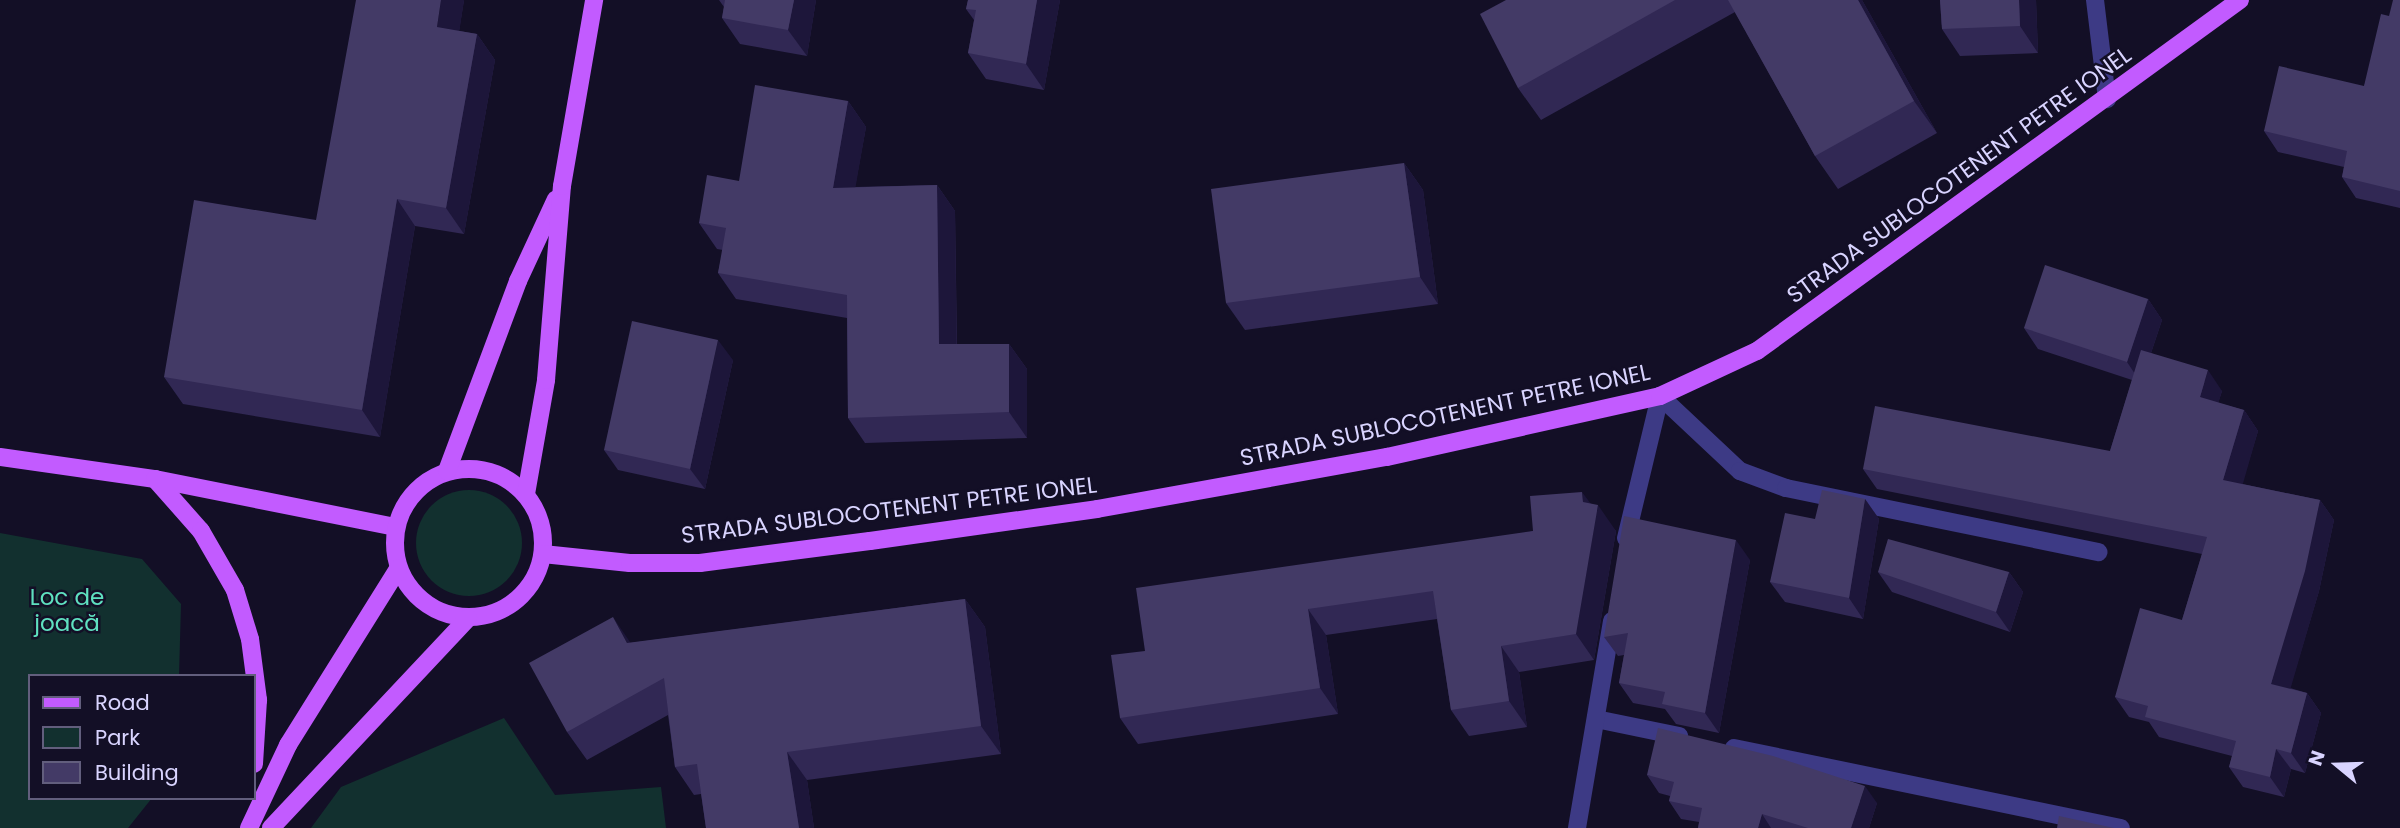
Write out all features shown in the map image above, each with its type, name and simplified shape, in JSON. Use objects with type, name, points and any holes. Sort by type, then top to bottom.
[{"type":"main road","points":[[526,494],[546,380],[562,187],[594,0]]},
{"type":"main road","name":"STRADA SUBLOCOTENENT PETRE IONEL","points":[[543,554],[630,563],[700,563],[1097,509],[1387,457],[1660,396],[1757,351],[2241,0]]},
{"type":"main road","points":[[447,471],[519,281],[562,187]]},
{"type":"main road","points":[[0,457],[155,479],[396,527]]},
{"type":"main road","points":[[249,828],[288,745],[398,569],[396,527],[406,503],[424,483],[447,471],[469,468],[491,471],[526,494],[543,533],[543,554],[537,575],[508,607],[468,618],[446,615],[425,604],[398,569]]},
{"type":"main road","points":[[155,479],[201,531],[235,590],[250,639],[255,674]]},
{"type":"main road","points":[[271,828],[468,618]]},
{"type":"main road","points":[[256,685],[256,732]]},
{"type":"main road","points":[[241,828],[247,800]]},
{"type":"street","points":[[2095,0],[2107,99]]},
{"type":"street","points":[[1660,396],[1740,471],[1786,488],[2099,552]]},
{"type":"street","points":[[1624,553],[1660,396]]},
{"type":"street","points":[[1577,828],[1614,608]]},
{"type":"street","points":[[1596,719],[2121,828]]},
{"type":"green space","points":[[469,490],[489,494],[506,506],[518,523],[522,543],[518,563],[506,580],[489,592],[469,596],[449,592],[432,580],[420,563],[416,543],[420,523],[432,506],[449,494]]},
{"type":"green space","name":"Loc de joacă","points":[[0,533],[142,559],[181,604],[179,674],[28,674],[28,800],[150,800],[128,828],[0,828]]},
{"type":"green space","points":[[504,718],[555,795],[661,787],[666,828],[311,828],[341,787]]},
{"type":"building","points":[[356,0],[441,0],[437,27],[477,34],[446,208],[397,199],[362,410],[164,377],[194,200],[316,220]]},
{"type":"building","points":[[725,0],[794,0],[788,30],[722,18]]},
{"type":"building","points":[[968,0],[1037,0],[1026,64],[968,53],[976,10],[966,9]]},
{"type":"building","points":[[1506,0],[1675,0],[1518,88],[1480,14]]},
{"type":"building","points":[[1728,0],[1858,0],[1914,101],[1815,156]]},
{"type":"building","points":[[1940,0],[2019,0],[2020,26],[1942,29]]},
{"type":"building","points":[[2393,0],[2400,0],[2400,191],[2342,177],[2347,151],[2264,131],[2279,66],[2364,86],[2381,14],[2389,16]]},
{"type":"building","points":[[755,85],[848,101],[833,188],[937,185],[939,344],[1009,344],[1009,412],[848,418],[847,295],[718,273],[726,228],[699,223],[707,175],[739,181]]},
{"type":"building","points":[[1404,163],[1420,277],[1226,303],[1211,189]]},
{"type":"building","points":[[2045,265],[2148,299],[2127,362],[2024,328]]},
{"type":"building","points":[[632,321],[718,340],[690,469],[604,450]]},
{"type":"building","points":[[2141,350],[2208,370],[2200,397],[2244,410],[2223,480],[2320,500],[2305,571],[2271,684],[2307,693],[2291,753],[2276,749],[2270,777],[2229,767],[2236,741],[2145,717],[2148,706],[2115,697],[2140,608],[2182,620],[2207,537],[1863,469],[1875,406],[2110,451]]},
{"type":"building","points":[[1822,490],[1865,499],[1849,598],[1770,582],[1785,513],[1815,519]]},
{"type":"building","points":[[1582,492],[1583,502],[1598,505],[1576,634],[1501,646],[1509,701],[1451,710],[1433,591],[1308,609],[1320,688],[1120,718],[1111,655],[1145,651],[1136,588],[1533,531],[1530,496]]},
{"type":"building","points":[[1624,516],[1736,540],[1705,713],[1662,704],[1665,692],[1619,683],[1628,633],[1604,637]]},
{"type":"building","points":[[1888,539],[2009,572],[1996,612],[1878,572]]},
{"type":"building","points":[[965,599],[981,726],[787,752],[799,828],[706,828],[697,764],[675,767],[664,678],[567,732],[529,663],[613,617],[627,643]]},
{"type":"building","points":[[1658,728],[1773,756],[1865,786],[1851,828],[1808,828],[1762,814],[1758,828],[1698,828],[1702,808],[1669,801],[1674,782],[1647,775]]},
{"type":"building","points":[[2059,816],[2114,828],[2057,828]]}]
